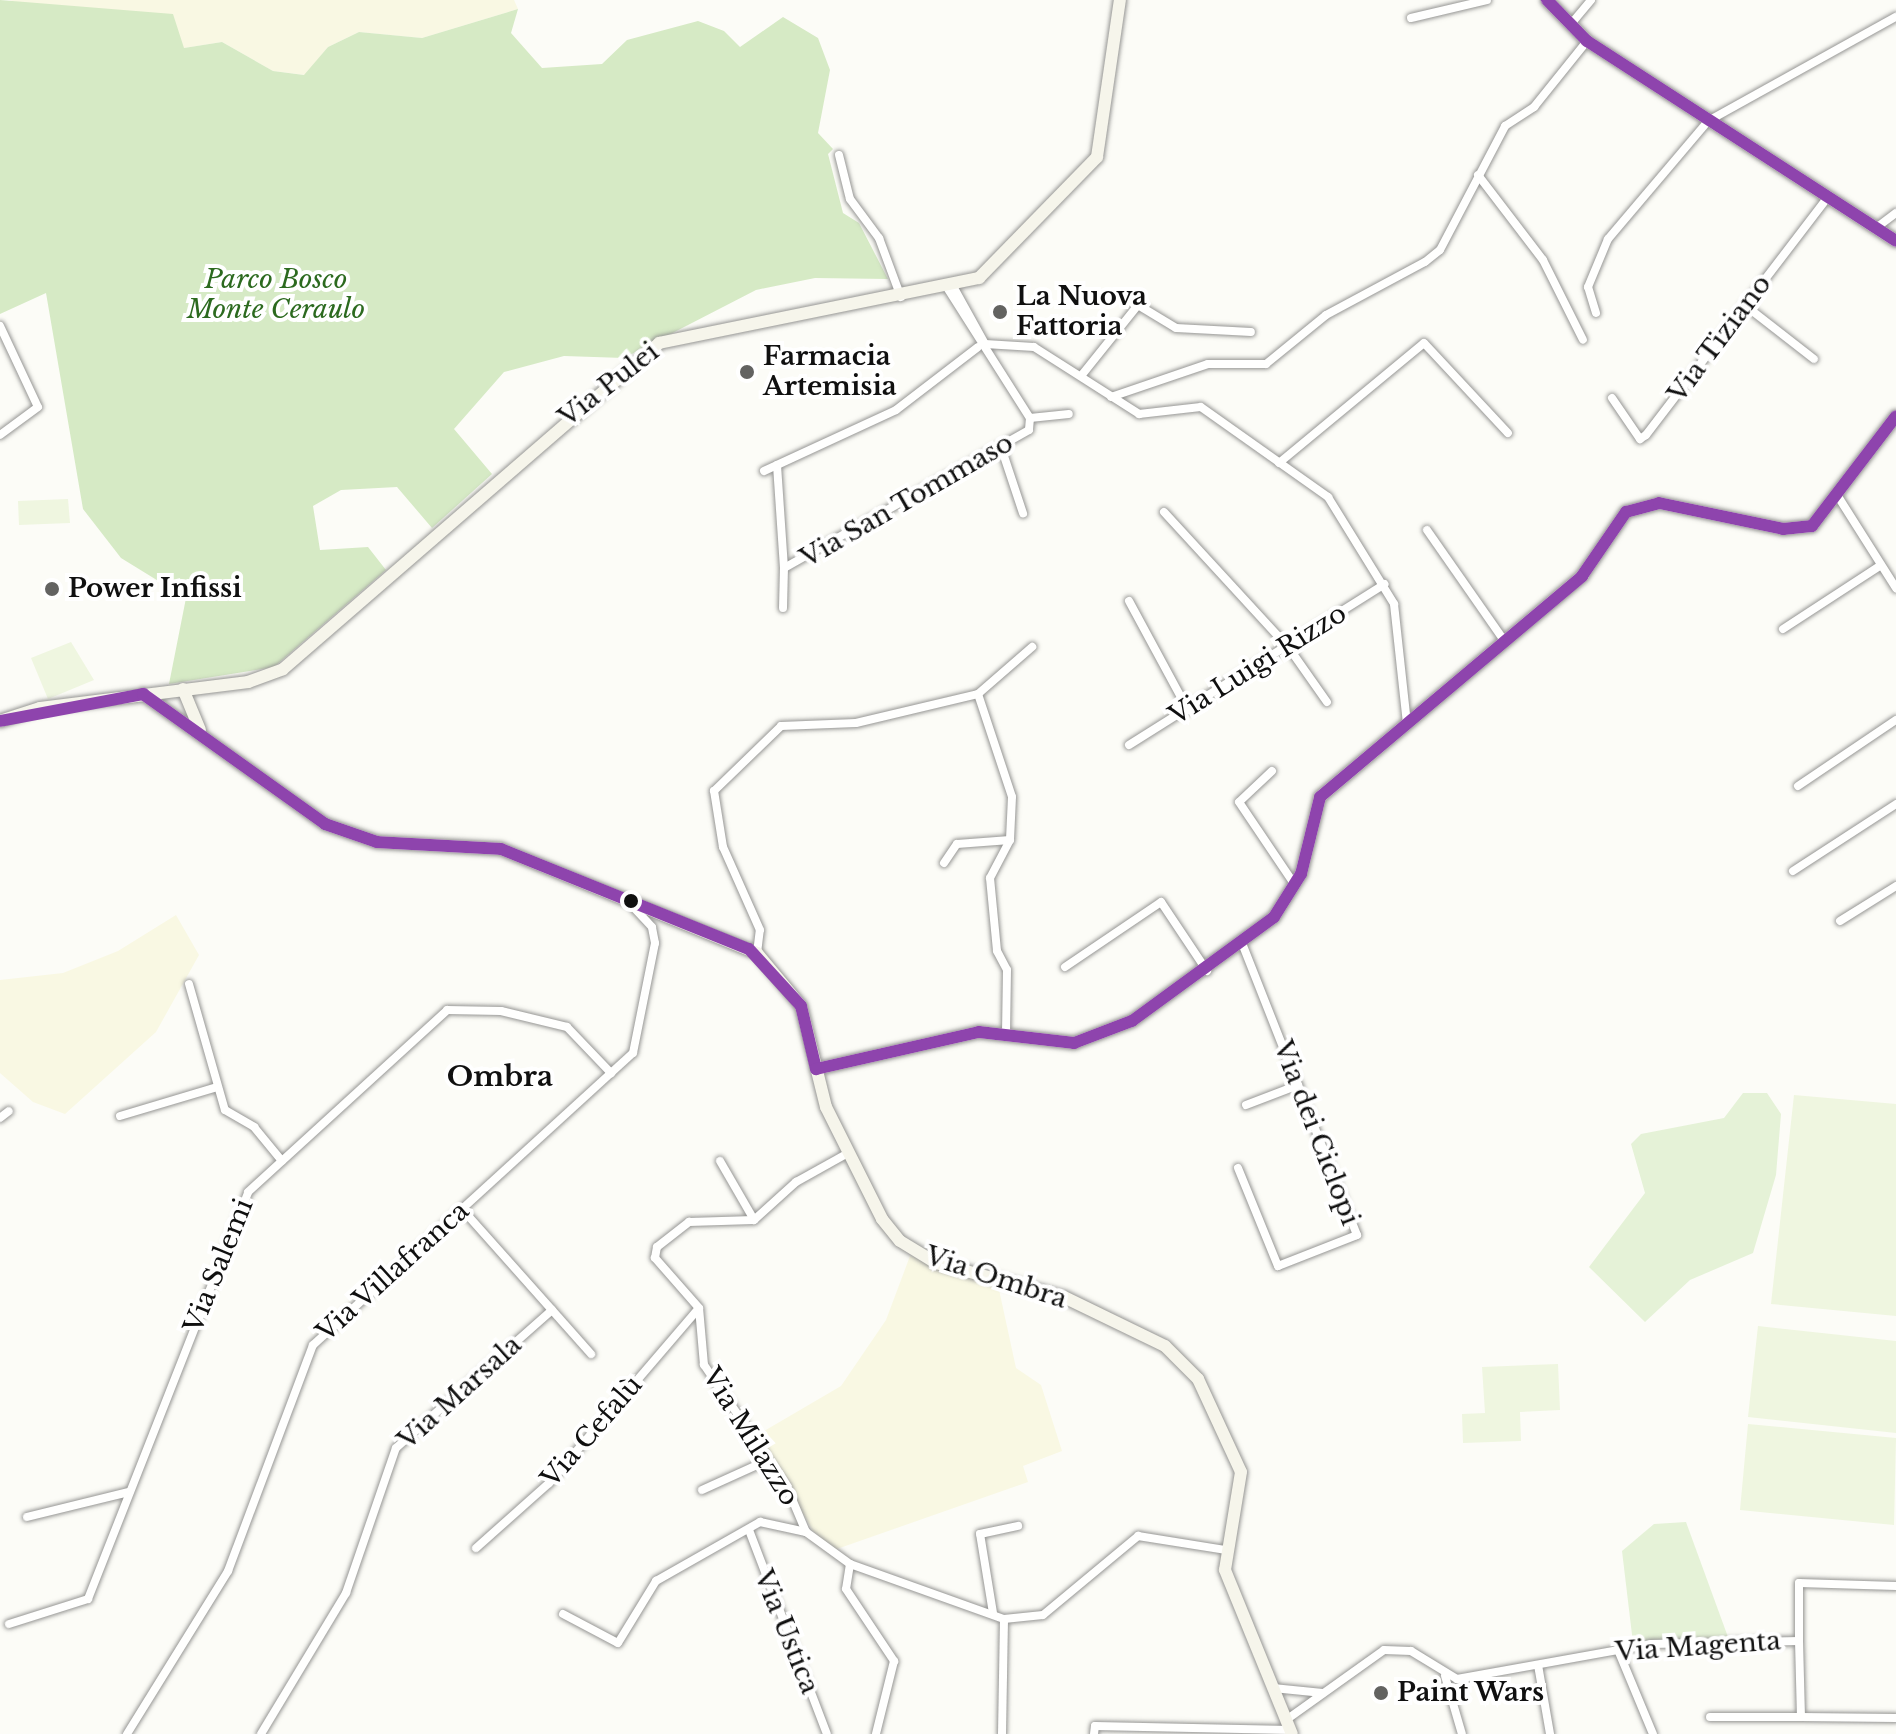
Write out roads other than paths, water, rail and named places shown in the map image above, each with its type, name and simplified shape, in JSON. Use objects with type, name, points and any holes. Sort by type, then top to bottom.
[{"type":"main road","name":"Via Pulei","points":[[0,721],[143,694],[258,679],[296,661],[659,343],[951,289],[1002,260],[1097,157],[1120,0]]},
{"type":"main road","points":[[1547,0],[1587,41],[1896,241]]},
{"type":"main road","points":[[816,1069],[961,1034],[1006,1035],[1048,1045],[1096,1039],[1207,972],[1243,945],[1296,885],[1320,797],[1503,639],[1582,576],[1610,528],[1637,507],[1671,505],[1793,529],[1821,521],[1896,416]]},
{"type":"main road","points":[[189,716],[211,686]]},
{"type":"main road","points":[[183,689],[189,716]]},
{"type":"main road","points":[[143,694],[189,716]]},
{"type":"main road","name":"Via Ombra","points":[[189,716],[202,733],[308,815],[348,833],[392,843],[488,846],[757,953],[801,1006],[816,1069],[848,1153],[882,1219],[910,1250],[954,1269],[1052,1292],[1165,1346],[1191,1369],[1241,1472],[1225,1550],[1228,1579],[1289,1728]]},
{"type":"street","points":[[1411,18],[1487,0]]},
{"type":"street","points":[[1571,24],[1591,0]]},
{"type":"street","points":[[1596,313],[1588,287],[1608,239],[1708,121],[1896,17]]},
{"type":"street","points":[[1111,397],[1208,364],[1273,361],[1326,315],[1440,250],[1505,126],[1534,107],[1587,41]]},
{"type":"street","points":[[839,155],[850,199],[879,238],[902,298]]},
{"type":"street","points":[[1478,175],[1543,260],[1583,340]]},
{"type":"street","name":"Via Tiziano","points":[[1612,398],[1640,439],[1646,435],[1827,198]]},
{"type":"street","points":[[1876,228],[1896,213]]},
{"type":"street","name":"Via San Tommaso","points":[[777,465],[784,568],[1029,430],[1030,418],[982,345],[951,289]]},
{"type":"street","points":[[1081,376],[1138,305],[1176,328],[1251,332]]},
{"type":"street","points":[[1746,306],[1814,359]]},
{"type":"street","points":[[0,326],[38,407],[0,435]]},
{"type":"street","points":[[1279,463],[1424,343],[1508,433]]},
{"type":"street","points":[[764,471],[896,410],[982,345],[1034,347],[1111,397],[1144,414],[1201,407],[1340,510],[1394,604],[1407,725]]},
{"type":"street","points":[[1030,418],[1069,414]]},
{"type":"street","points":[[1001,447],[1023,513]]},
{"type":"street","points":[[1839,498],[1896,588]]},
{"type":"street","points":[[1164,512],[1289,648],[1327,702]]},
{"type":"street","points":[[1427,530],[1503,639]]},
{"type":"street","points":[[1783,629],[1881,565]]},
{"type":"street","points":[[783,608],[784,568]]},
{"type":"street","name":"Via Luigi Rizzo","points":[[1129,745],[1289,648],[1385,584]]},
{"type":"street","points":[[1129,601],[1188,710]]},
{"type":"street","points":[[757,953],[760,930],[723,847],[714,791],[781,726],[856,723],[978,694],[1032,647]]},
{"type":"street","points":[[978,694],[1012,797],[1010,840],[990,878],[997,951],[1007,970],[1006,1035]]},
{"type":"street","points":[[1798,786],[1896,720]]},
{"type":"street","points":[[1272,771],[1239,802],[1296,885]]},
{"type":"street","points":[[1793,871],[1896,804]]},
{"type":"street","points":[[944,863],[957,844],[1010,840]]},
{"type":"street","points":[[1840,921],[1896,886]]},
{"type":"street","name":"Via Villafranca","points":[[127,1734],[228,1571],[313,1345],[611,1073],[637,1045],[655,943],[652,927],[627,899]]},
{"type":"street","points":[[1065,967],[1161,902],[1207,972]]},
{"type":"street","name":"Via dei Ciclopi","points":[[1238,1168],[1278,1266],[1357,1235],[1243,945]]},
{"type":"street","points":[[189,984],[225,1110],[254,1127],[282,1161]]},
{"type":"street","name":"Via Salemi","points":[[9,1624],[88,1599],[248,1192],[454,1006],[567,1027],[611,1073]]},
{"type":"street","points":[[1246,1105],[1298,1085]]},
{"type":"street","points":[[120,1116],[217,1087]]},
{"type":"street","points":[[0,1118],[9,1111]]},
{"type":"street","points":[[699,1308],[659,1269],[657,1247],[693,1220],[754,1220],[796,1182],[848,1153]]},
{"type":"street","points":[[720,1161],[754,1220]]},
{"type":"street","points":[[462,1209],[591,1354]]},
{"type":"street","name":"Via Milazzo","points":[[699,1308],[704,1365],[768,1460],[806,1532]]},
{"type":"street","name":"Via Cefalù","points":[[476,1548],[549,1483],[699,1308]]},
{"type":"street","name":"Via Marsala","points":[[261,1734],[346,1593],[396,1448],[552,1310]]},
{"type":"street","points":[[702,1490],[768,1460]]},
{"type":"street","points":[[27,1517],[129,1492]]},
{"type":"street","points":[[563,1614],[618,1643],[656,1581],[760,1522],[806,1532],[850,1564],[1004,1619],[1043,1615],[1138,1536],[1225,1550]]},
{"type":"street","points":[[993,1613],[980,1534],[1018,1526]]},
{"type":"street","name":"Via Ustica","points":[[749,1530],[827,1734]]},
{"type":"street","points":[[850,1564],[846,1589],[894,1661],[876,1734]]},
{"type":"street","name":"Via Magenta","points":[[1445,1676],[1538,1665],[1618,1650],[1799,1641],[1799,1583],[1896,1586]]},
{"type":"street","points":[[1002,1734],[1004,1619]]},
{"type":"street","points":[[1799,1641],[1801,1717]]},
{"type":"street","points":[[1094,1734],[1095,1726],[1289,1728],[1323,1692],[1376,1653],[1395,1648],[1418,1654],[1445,1676],[1462,1734]]},
{"type":"street","points":[[1618,1650],[1653,1734]]},
{"type":"street","points":[[1538,1665],[1550,1734]]},
{"type":"street","points":[[1273,1688],[1323,1692]]},
{"type":"street","points":[[1710,1717],[1896,1718]]},
{"type":"place","name":"La Nuova Fattoria","points":[[1000,312]]},
{"type":"place","name":"Farmacia Artemisia","points":[[747,372]]},
{"type":"place","name":"Power Infissi","points":[[52,589]]},
{"type":"place","name":"Paint Wars","points":[[1381,1693]]},
{"type":"district","name":"Ombra","points":[[500,1077]]},
{"type":"park label","name":"Parco Bosco Monte Ceraulo","points":[[276,295]]}]
